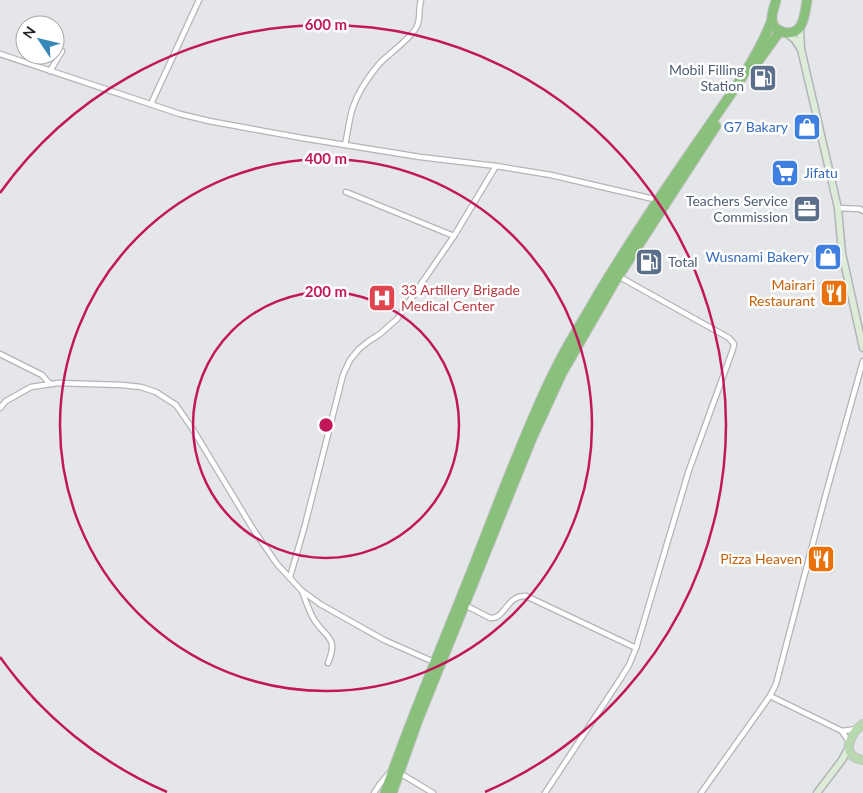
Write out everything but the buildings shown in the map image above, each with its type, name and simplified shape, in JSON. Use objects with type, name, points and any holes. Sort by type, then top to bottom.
[{"type":"highway","points":[[388,792],[412,726],[529,437],[615,274],[658,200],[750,65],[764,40],[772,20],[776,0]]},
{"type":"highway","points":[[772,20],[774,26],[784,32],[794,32],[800,27],[808,1]]},
{"type":"highway","points":[[615,274],[756,64],[784,32]]},
{"type":"highway","points":[[437,664],[465,605],[473,576]]},
{"type":"main road","points":[[860,727],[852,736],[849,745],[850,753],[854,757],[863,760]]},
{"type":"street","points":[[151,104],[199,0]]},
{"type":"street","points":[[345,145],[353,106],[379,64],[415,30],[419,21],[421,0]]},
{"type":"street","points":[[800,27],[801,49],[838,208],[842,254],[863,348]]},
{"type":"street","points":[[784,32],[795,40],[801,49]]},
{"type":"street","points":[[0,54],[209,122],[420,157],[551,175],[658,200]]},
{"type":"street","points":[[50,71],[54,65]]},
{"type":"street","points":[[290,577],[343,376],[350,360],[369,340],[380,334],[396,319],[454,236],[496,166]]},
{"type":"street","points":[[346,192],[454,236]]},
{"type":"street","points":[[838,208],[860,209],[863,211]]},
{"type":"street","points":[[545,793],[629,665],[636,648],[689,470],[734,349],[734,344],[729,338],[615,274]]},
{"type":"street","points":[[0,354],[42,375],[50,384]]},
{"type":"street","points":[[701,793],[770,696],[776,684],[863,361]]},
{"type":"street","points":[[0,408],[6,401],[30,387],[58,383],[113,384],[141,387],[156,392],[176,405],[277,564],[302,590],[320,604],[384,640],[437,664]]},
{"type":"street","points":[[302,590],[314,620],[330,638],[332,654],[328,662]]},
{"type":"street","points":[[465,605],[494,619],[514,599],[526,596],[636,648]]},
{"type":"street","points":[[770,696],[842,732],[849,745],[842,760],[818,793]]},
{"type":"street","points":[[842,732],[860,727]]},
{"type":"street","points":[[842,760],[854,757]]},
{"type":"street","points":[[374,793],[387,775],[396,771],[433,793]]},
{"type":"street","points":[[374,793],[388,792]]},
{"type":"place","name":"Mobil Filling Station","points":[[763,78]]},
{"type":"place","name":"G7 Bakary","points":[[807,127]]},
{"type":"place","name":"Jifatu","points":[[785,173]]},
{"type":"place","name":"Teachers Service Commission","points":[[807,209]]},
{"type":"place","name":"Wusnami Bakery","points":[[828,257]]},
{"type":"place","name":"Total","points":[[649,262]]},
{"type":"place","name":"Mairari Restaurant","points":[[834,293]]},
{"type":"place","name":"33 Artillery Brigade Medical Center","points":[[382,298]]},
{"type":"place","name":"Pizza Heaven","points":[[821,559]]}]
